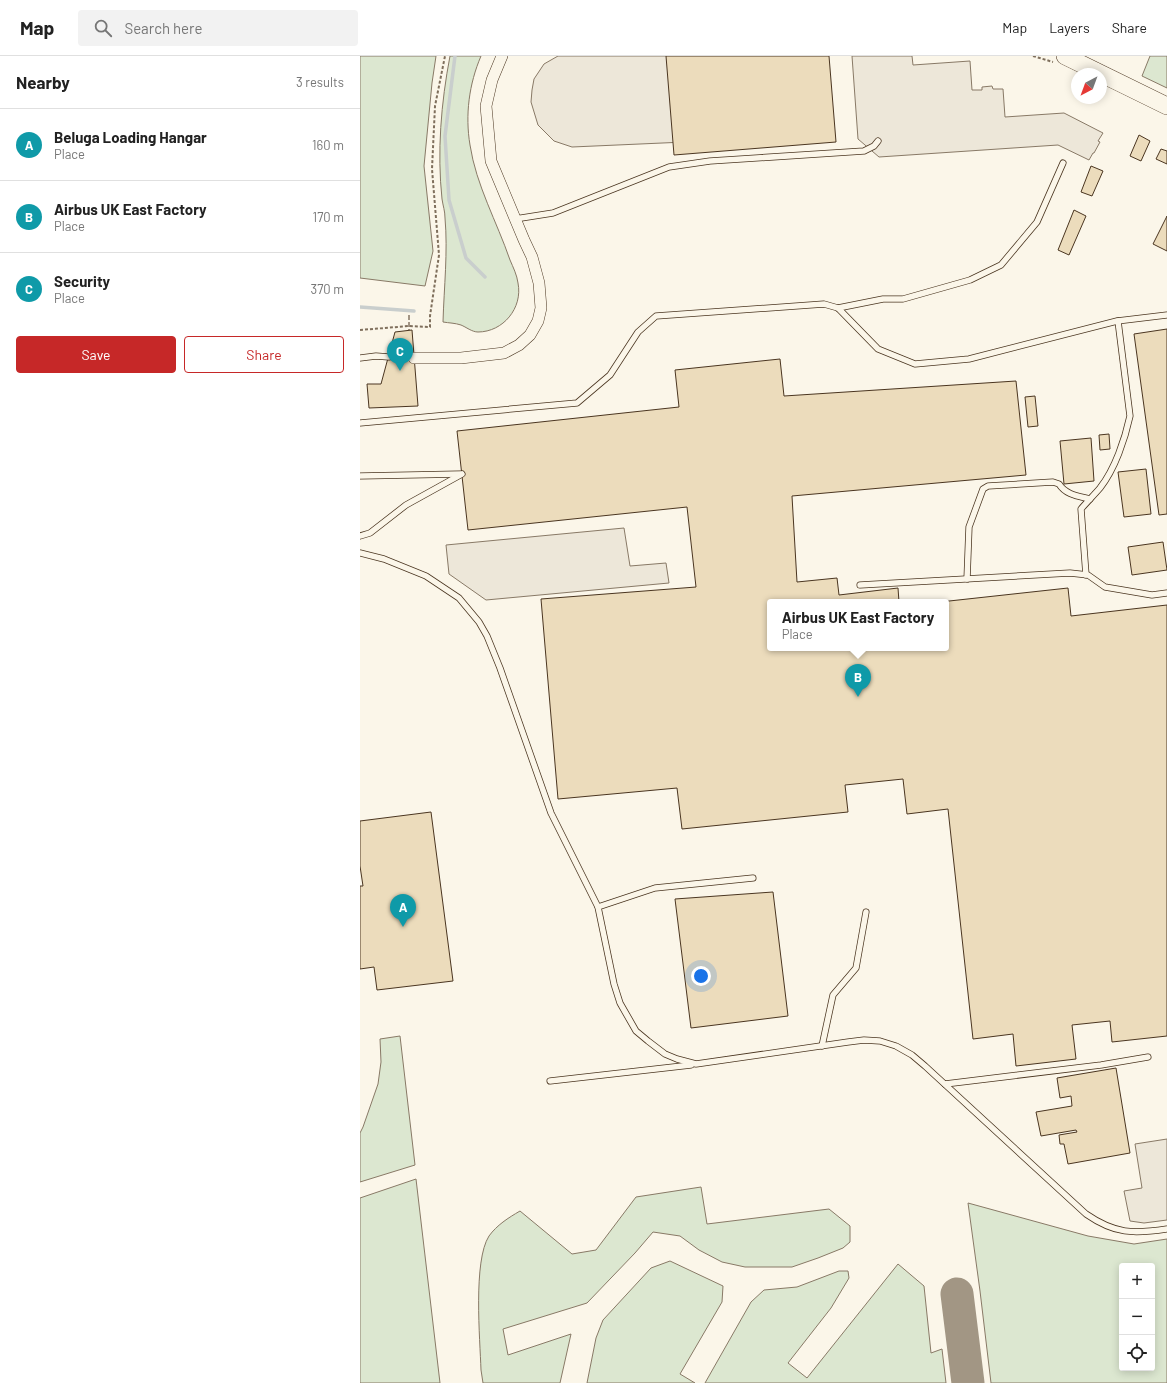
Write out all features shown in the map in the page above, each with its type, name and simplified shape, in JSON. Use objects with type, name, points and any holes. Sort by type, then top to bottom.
[{"type":"main road","points":[[1065,56],[1167,106]]},
{"type":"street","points":[[414,358],[461,358],[504,353],[519,345],[530,335],[538,321],[541,308],[539,283],[532,257],[491,161],[486,106],[492,80],[502,56]]},
{"type":"lane","points":[[516,219],[554,213],[669,167],[710,161],[864,151],[874,146],[878,141]]},
{"type":"lane","points":[[360,423],[577,403],[610,375],[638,332],[656,316],[824,304],[838,308],[883,299],[903,299],[970,280],[1001,265],[1036,222],[1063,163]]},
{"type":"lane","points":[[838,308],[878,349],[915,364],[969,359],[1118,321],[1167,315]]},
{"type":"lane","points":[[1086,575],[1081,509],[1100,488],[1109,474],[1127,430],[1130,416],[1118,321]]},
{"type":"lane","points":[[360,358],[388,356]]},
{"type":"lane","points":[[360,476],[462,474],[406,505],[370,533],[360,536]]},
{"type":"lane","points":[[967,579],[969,527],[983,490],[988,486],[1053,482],[1058,484],[1063,490],[1070,494],[1090,499]]},
{"type":"lane","points":[[360,553],[384,559],[426,576],[459,598],[479,622],[487,636],[500,668],[551,813],[598,906],[614,984],[620,1003],[636,1031],[648,1041],[665,1054],[696,1064]]},
{"type":"lane","points":[[860,585],[1070,573],[1088,575],[1105,587],[1152,595],[1167,594]]},
{"type":"lane","points":[[598,906],[655,888],[753,878]]},
{"type":"lane","points":[[822,1046],[833,994],[856,968],[866,912]]},
{"type":"lane","points":[[550,1080],[696,1064],[864,1040],[880,1041],[896,1046],[912,1055],[1086,1214],[1100,1224],[1110,1228],[1136,1232],[1167,1229]]},
{"type":"lane","points":[[945,1084],[1100,1065],[1148,1057]]},
{"type":"path","points":[[360,330],[430,326],[430,316],[439,255],[432,169],[435,106],[445,56]]},
{"type":"green space","points":[[360,56],[436,56],[424,166],[433,251],[425,286],[360,278]]},
{"type":"green space","points":[[450,56],[481,56],[469,100],[468,122],[470,145],[482,189],[515,271],[518,283],[519,292],[517,301],[509,317],[496,328],[487,331],[476,332],[459,324],[443,322],[446,244],[445,215],[442,199],[440,145],[444,92]]},
{"type":"green space","points":[[1150,56],[1167,56],[1167,88],[1142,76]]},
{"type":"green space","points":[[400,1036],[415,1165],[360,1182],[360,1133],[378,1084],[381,1062],[380,1039]]},
{"type":"green space","points":[[416,1179],[440,1383],[360,1383],[360,1198]]},
{"type":"green space","points":[[701,1187],[707,1224],[829,1209],[850,1226],[850,1242],[843,1248],[792,1267],[745,1267],[722,1262],[699,1250],[680,1236],[653,1232],[587,1303],[503,1329],[508,1355],[571,1334],[560,1383],[483,1383],[479,1321],[479,1281],[484,1248],[489,1236],[499,1225],[520,1211],[572,1254],[596,1250],[636,1197]]},
{"type":"green space","points":[[968,1203],[1088,1236],[1134,1244],[1167,1239],[1167,1383],[991,1383]]},
{"type":"green space","points":[[670,1261],[723,1286],[722,1302],[680,1374],[695,1383],[587,1383],[596,1338],[603,1320],[651,1268]]},
{"type":"green space","points":[[898,1264],[924,1286],[931,1353],[942,1349],[946,1383],[705,1383],[751,1302],[764,1290],[797,1287],[839,1271],[848,1271],[849,1278],[831,1308],[788,1363],[807,1378]]},
{"type":"shaded area","points":[[558,56],[686,56],[685,142],[572,147],[554,141],[538,125],[531,102],[534,79],[544,64]]},
{"type":"shaded area","points":[[852,56],[912,56],[913,65],[970,61],[972,90],[982,90],[982,87],[992,86],[993,89],[1003,89],[1005,117],[1064,113],[1103,133],[1098,141],[1100,142],[1089,160],[1058,145],[879,157],[858,139]]},
{"type":"shaded area","points":[[624,528],[630,566],[666,563],[669,583],[486,600],[449,574],[446,545]]},
{"type":"shaded area","points":[[1167,1139],[1167,1220],[1144,1223],[1130,1221],[1124,1191],[1142,1188],[1135,1144]]},
{"type":"building","points":[[666,56],[829,56],[836,142],[674,155]]},
{"type":"building","points":[[1139,135],[1150,141],[1141,161],[1130,156]]},
{"type":"building","points":[[1161,149],[1167,151],[1167,164],[1156,159]]},
{"type":"building","points":[[1091,166],[1103,171],[1092,196],[1081,192]]},
{"type":"building","points":[[1074,210],[1086,216],[1069,255],[1058,250]]},
{"type":"building","points":[[1167,216],[1167,251],[1153,244]]},
{"type":"building","points":[[1167,329],[1167,514],[1159,515],[1134,334]]},
{"type":"building","points":[[412,330],[418,406],[369,408],[367,384],[381,384],[395,332]]},
{"type":"building","points":[[780,359],[784,396],[1016,381],[1026,475],[792,496],[797,582],[837,578],[839,595],[898,588],[899,599],[767,599],[767,651],[949,651],[949,601],[1068,588],[1071,616],[1167,605],[1167,1036],[1112,1042],[1110,1021],[1072,1025],[1076,1059],[1016,1066],[1013,1034],[973,1039],[948,809],[907,814],[903,779],[845,785],[848,812],[682,829],[677,788],[558,799],[541,599],[696,587],[687,507],[468,530],[457,431],[679,407],[675,370]]},
{"type":"building","points":[[1035,396],[1038,426],[1028,427],[1025,397]]},
{"type":"building","points":[[1109,434],[1110,449],[1100,450],[1099,435]]},
{"type":"building","points":[[1091,438],[1094,481],[1064,484],[1060,441]]},
{"type":"building","points":[[1146,469],[1151,514],[1124,517],[1118,472]]},
{"type":"building","points":[[1163,542],[1167,570],[1132,575],[1128,547]]},
{"type":"building","points":[[431,812],[453,981],[377,990],[374,967],[360,969],[360,886],[363,886],[360,866],[360,821]]},
{"type":"building","points":[[773,892],[788,1016],[691,1028],[675,899]]},
{"type":"building","points":[[1116,1068],[1130,1153],[1068,1164],[1064,1144],[1060,1144],[1059,1135],[1077,1132],[1076,1130],[1041,1136],[1036,1112],[1072,1106],[1071,1096],[1060,1098],[1057,1078]]},
{"type":"waterway","points":[[455,56],[445,136],[449,200],[466,258],[485,277]]},
{"type":"waterway","points":[[360,307],[414,311]]},
{"type":"taxiway","points":[[957,1294],[968,1383]]},
{"type":"fence","points":[[409,315],[409,330]]},
{"type":"place","name":"Security","points":[[400,371]]},
{"type":"place","name":"Airbus UK East Factory","points":[[858,697]]},
{"type":"place","name":"Beluga Loading Hangar","points":[[403,927]]}]
